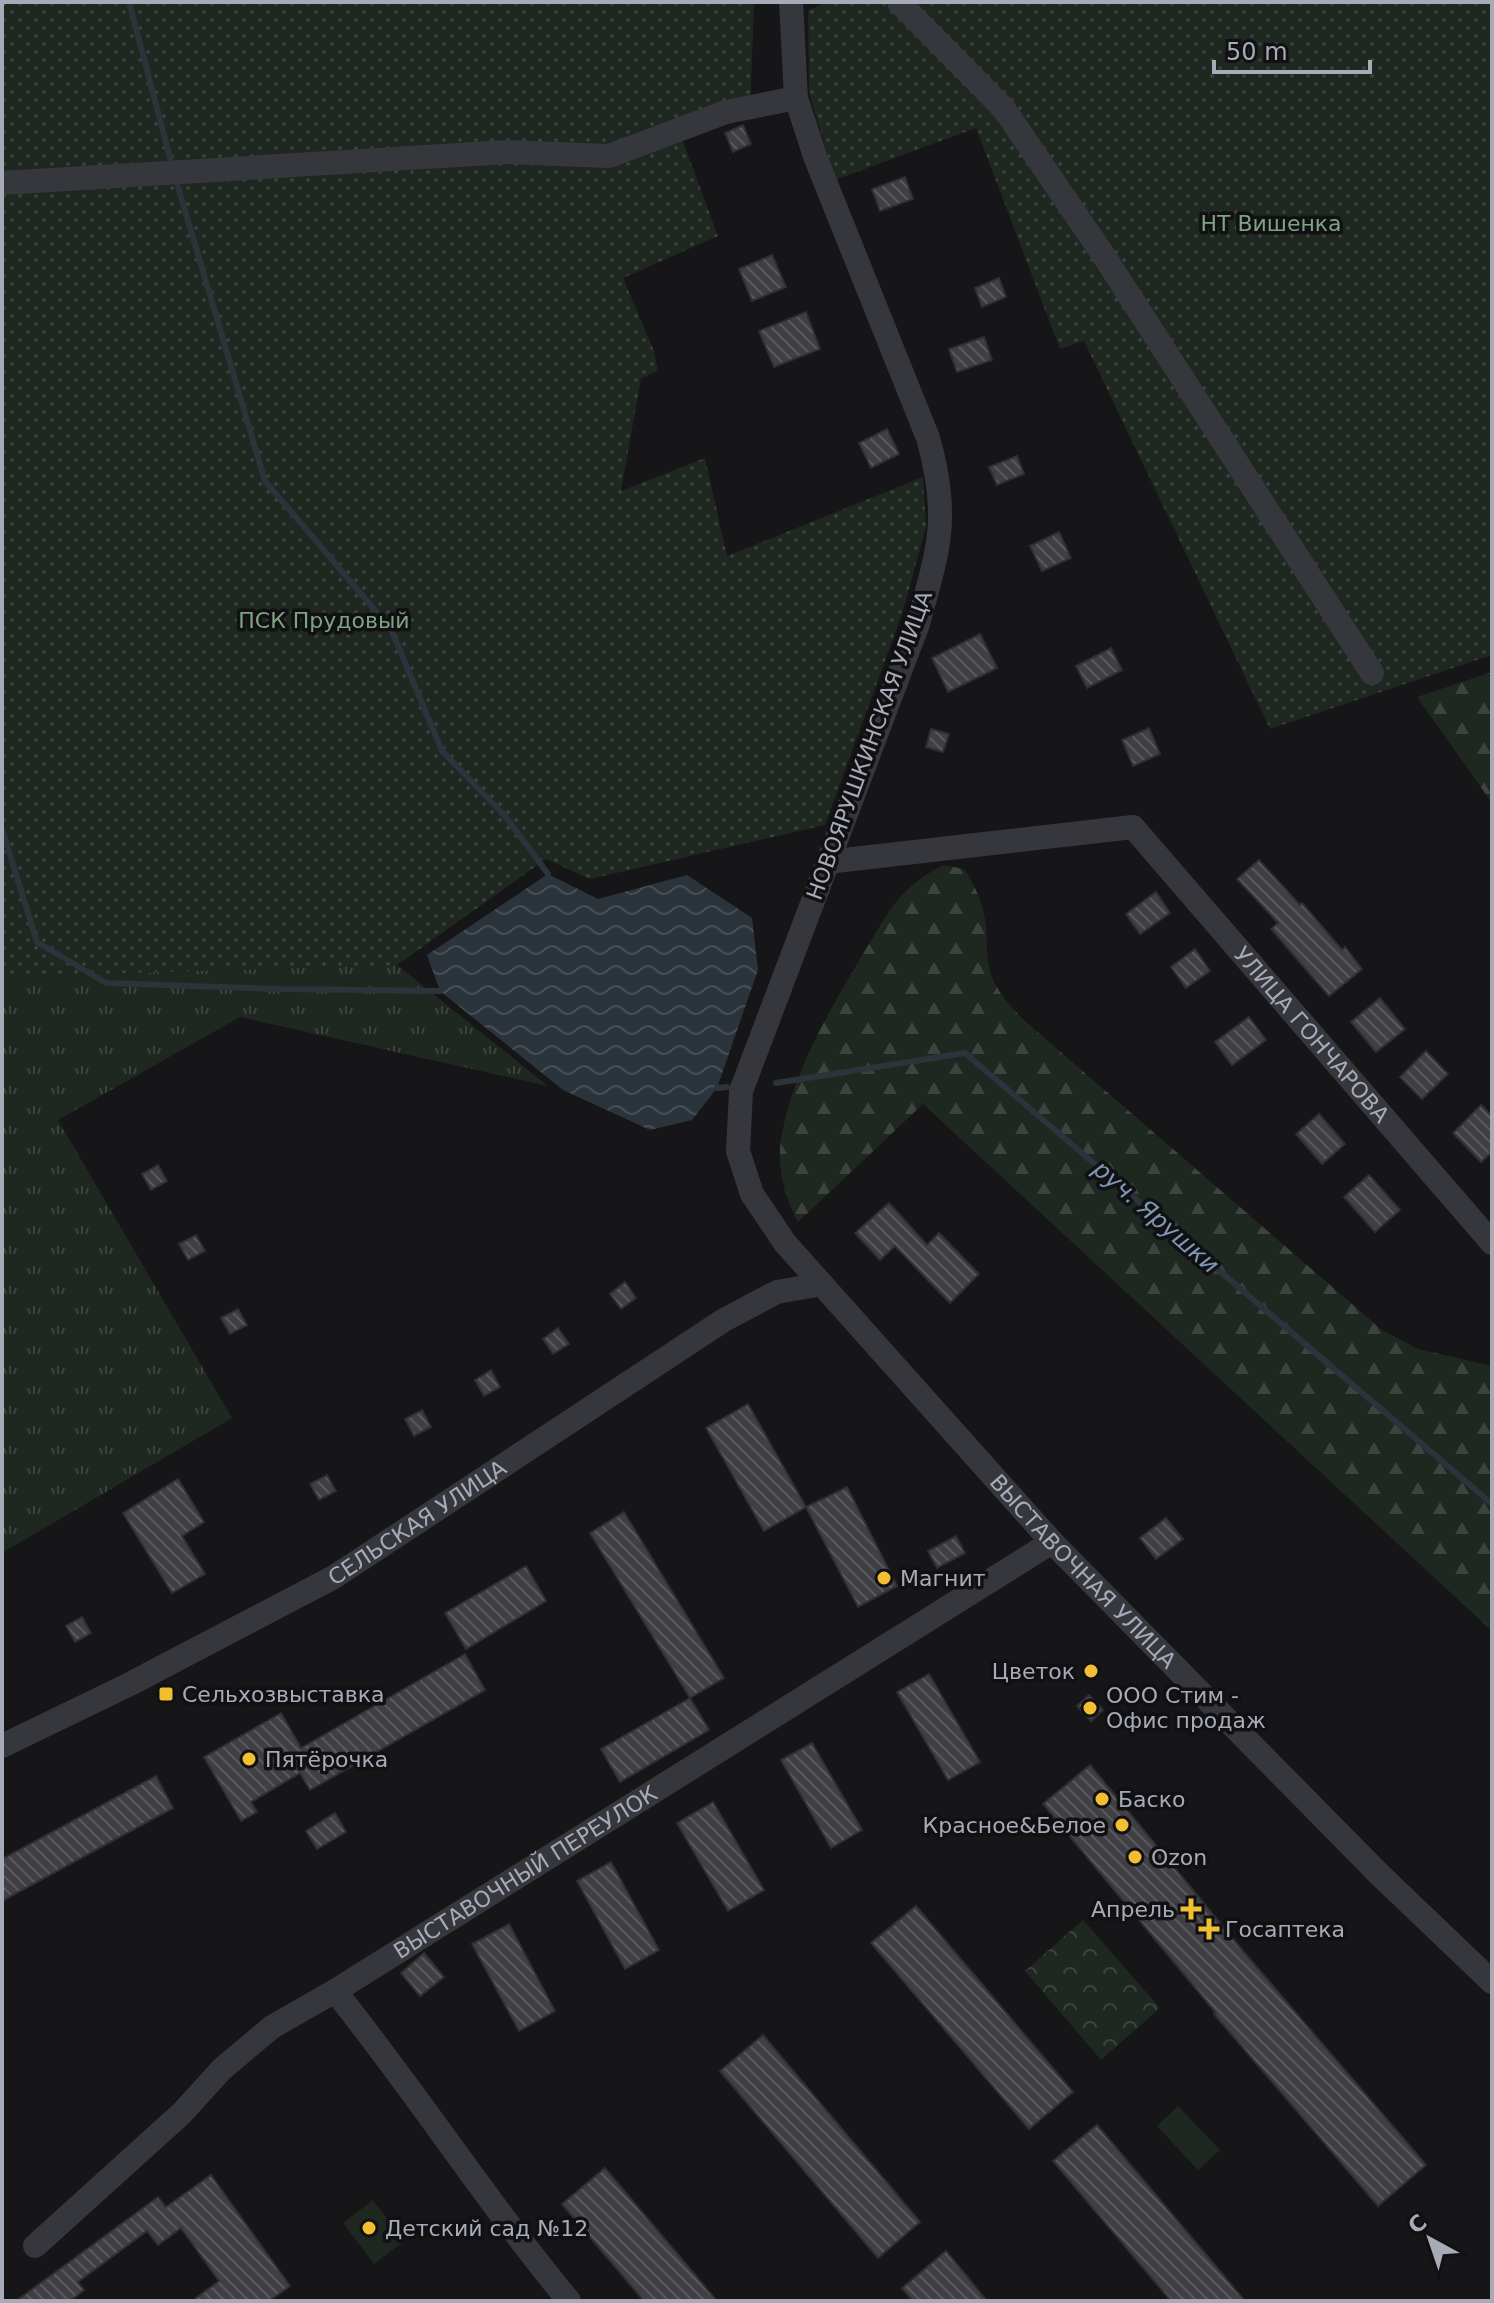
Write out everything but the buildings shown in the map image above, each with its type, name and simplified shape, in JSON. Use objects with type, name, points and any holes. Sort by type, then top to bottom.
[{"type":"street","name":"НОВОЯРУШКИНСКАЯ УЛИЦА","points":[[791,2],[796,98],[816,159],[928,438],[937,470],[941,515],[918,624],[741,1091],[738,1151],[752,1194],[785,1243],[822,1284]]},
{"type":"street","points":[[899,2],[1004,109],[1102,253],[1372,673]]},
{"type":"street","points":[[2,183],[507,152],[609,156],[726,112],[796,98]]},
{"type":"street","name":"УЛИЦА ГОНЧАРОВА","points":[[827,862],[1133,827],[1492,1243]]},
{"type":"street","name":"ВЫСТАВОЧНАЯ УЛИЦА","points":[[822,1284],[1052,1542],[1379,1874],[1492,1982]]},
{"type":"street","name":"СЕЛЬСКАЯ УЛИЦА","points":[[2,1746],[130,1684],[334,1577],[724,1320],[777,1292],[822,1284]]},
{"type":"street","name":"ВЫСТАВОЧНЫЙ ПЕРЕУЛОК","points":[[35,2246],[182,2113],[222,2069],[272,2027],[335,1991],[1052,1542]]},
{"type":"street","points":[[335,1991],[509,2226],[569,2301]]},
{"type":"green space","name":"ПСК Прудовый","points":[[2,2],[754,2],[750,115],[682,139],[718,236],[623,278],[654,351],[658,371],[641,378],[621,491],[705,458],[727,556],[923,477],[926,527],[902,614],[825,825],[590,879],[546,859],[397,965],[2,977]]},
{"type":"green space","name":"НТ Вишенка","points":[[829,2],[1492,2],[1492,655],[1270,729],[1084,341],[1060,349],[976,128],[835,180],[809,92],[808,10]]},
{"type":"green space","points":[[1492,672],[1492,803],[1417,697]]},
{"type":"green space","points":[[944,865],[964,869],[979,896],[991,975],[1007,1002],[1028,1024],[1382,1330],[1418,1349],[1492,1366],[1492,1631],[923,1104],[798,1222],[782,1179],[780,1145],[788,1108],[805,1061],[840,993],[893,906],[918,881]]},
{"type":"green space","points":[[397,965],[548,1086],[240,1017],[58,1120],[232,1418],[2,1553],[2,977]]},
{"type":"green space","points":[[1083,1920],[1160,2008],[1101,2060],[1025,1971]]},
{"type":"green space","points":[[1178,2106],[1220,2150],[1198,2170],[1157,2126]]},
{"type":"green space","points":[[373,2200],[404,2241],[374,2264],[343,2223]]},
{"type":"water","points":[[548,874],[598,899],[687,875],[752,918],[758,970],[717,1088],[692,1120],[650,1130],[563,1090],[440,991],[427,955]]},
{"type":"waterway","points":[[129,2],[173,169]]},
{"type":"waterway","points":[[176,180],[265,481],[391,629],[442,751],[506,817],[548,874]]},
{"type":"waterway","points":[[2,829],[37,942],[106,983],[440,991]]},
{"type":"waterway","name":"руч. Ярушки","points":[[776,1083],[965,1053],[1492,1504]]},
{"type":"waterway","name":"руч. Ярушки","points":[[717,1088],[727,1087]]},
{"type":"place","name":"Магнит","points":[[884,1578]]},
{"type":"place","name":"Цветок","points":[[1091,1671]]},
{"type":"place","name":"Сельхозвыставка","points":[[166,1694]]},
{"type":"place","name":"ООО Стим - Офис продаж","points":[[1090,1708]]},
{"type":"place","name":"Пятёрочка","points":[[249,1759]]},
{"type":"place","name":"Баско","points":[[1102,1799]]},
{"type":"place","name":"Красное&Белое","points":[[1122,1825]]},
{"type":"place","name":"Ozon","points":[[1135,1857]]},
{"type":"place","name":"Апрель","points":[[1191,1909]]},
{"type":"place","name":"Госаптека","points":[[1209,1929]]},
{"type":"place","name":"Детский сад №12","points":[[369,2228]]}]
